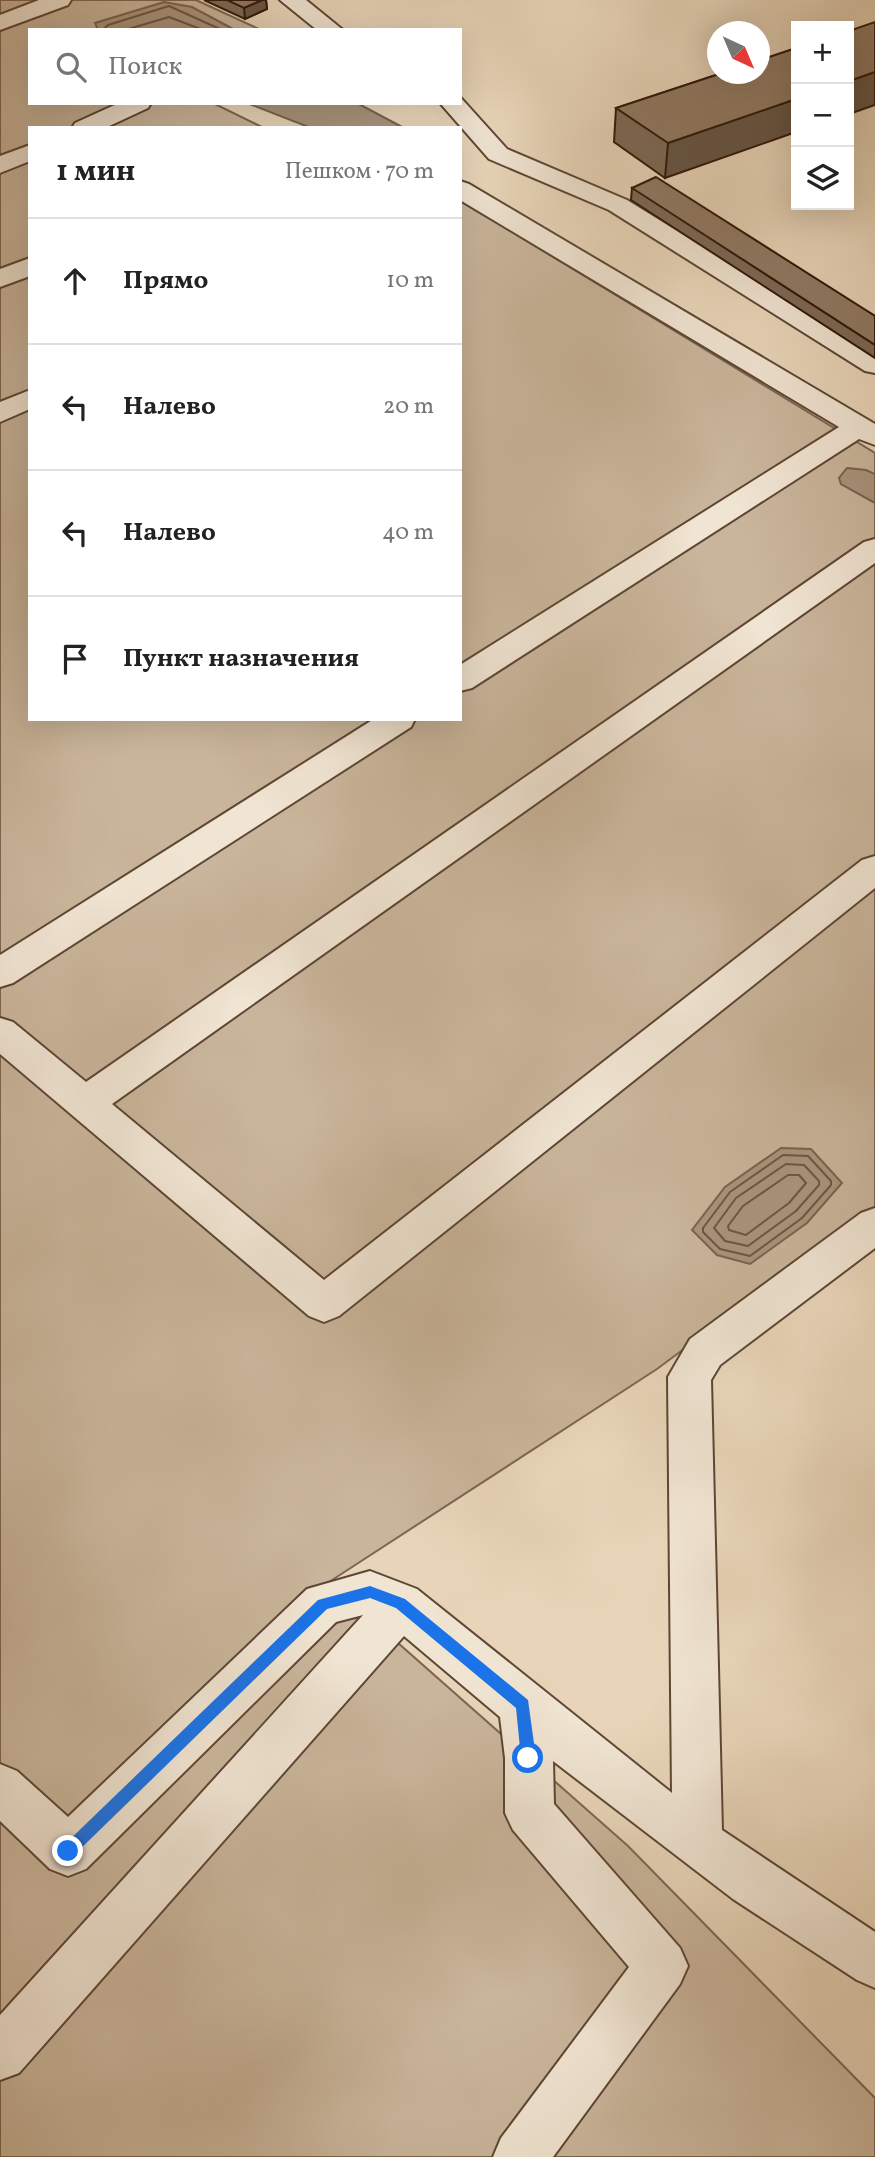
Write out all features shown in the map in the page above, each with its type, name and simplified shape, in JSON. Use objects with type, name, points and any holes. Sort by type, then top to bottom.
[{"type":"lane","points":[[1,23],[60,0]]},
{"type":"lane","points":[[291,0],[329,28]]},
{"type":"lane","points":[[1,23],[28,33]]},
{"type":"lane","points":[[88,126],[135,105]]},
{"type":"lane","points":[[454,105],[498,154],[618,205],[875,365]]},
{"type":"lane","points":[[0,165],[28,153]]},
{"type":"lane","points":[[462,180],[498,154]]},
{"type":"lane","points":[[462,190],[868,431],[462,679]]},
{"type":"lane","points":[[0,279],[28,267]]},
{"type":"lane","points":[[0,413],[28,399]]},
{"type":"lane","points":[[84,1103],[875,549]]},
{"type":"lane","points":[[0,973],[396,721]]},
{"type":"lane","points":[[0,1032],[324,1304],[875,869]]},
{"type":"lane","points":[[696,1842],[689,1377],[705,1352],[875,1225]]},
{"type":"lane","points":[[0,1788],[68,1851],[323,1604],[370,1592],[401,1604],[628,1790],[696,1842],[809,1921],[875,1962]]},
{"type":"lane","points":[[0,2054],[401,1604]]},
{"type":"lane","points":[[520,2157],[662,1966],[530,1813],[523,1705]]},
{"type":"shaded area","points":[[0,0],[196,0],[257,28],[28,28],[28,105],[217,105],[260,126],[28,126],[28,721],[462,721],[462,201],[875,453],[875,1207],[657,1369],[329,1582],[628,1846],[875,2098],[875,2157],[0,2157]]},
{"type":"water","points":[[164,2],[192,7],[231,28],[97,28],[95,23]]},
{"type":"water","points":[[252,105],[361,105],[400,126],[306,126]]},
{"type":"water","points":[[847,468],[875,474],[875,503],[841,484],[839,478]]},
{"type":"water","points":[[781,1148],[811,1149],[842,1183],[807,1223],[750,1264],[717,1255],[692,1230],[725,1187]]},
{"type":"building","points":[[227,0],[262,0],[244,8]]},
{"type":"building","points":[[875,22],[875,72],[854,79],[854,29]]},
{"type":"building","points":[[791,50],[791,101],[668,143],[616,108],[707,78],[707,84],[770,84],[770,57]]},
{"type":"building","points":[[656,177],[875,316],[875,345],[632,188]]},
{"type":"route","points":[[68,1851],[294,1629],[323,1604],[370,1592],[401,1604],[523,1705],[528,1758]]}]
